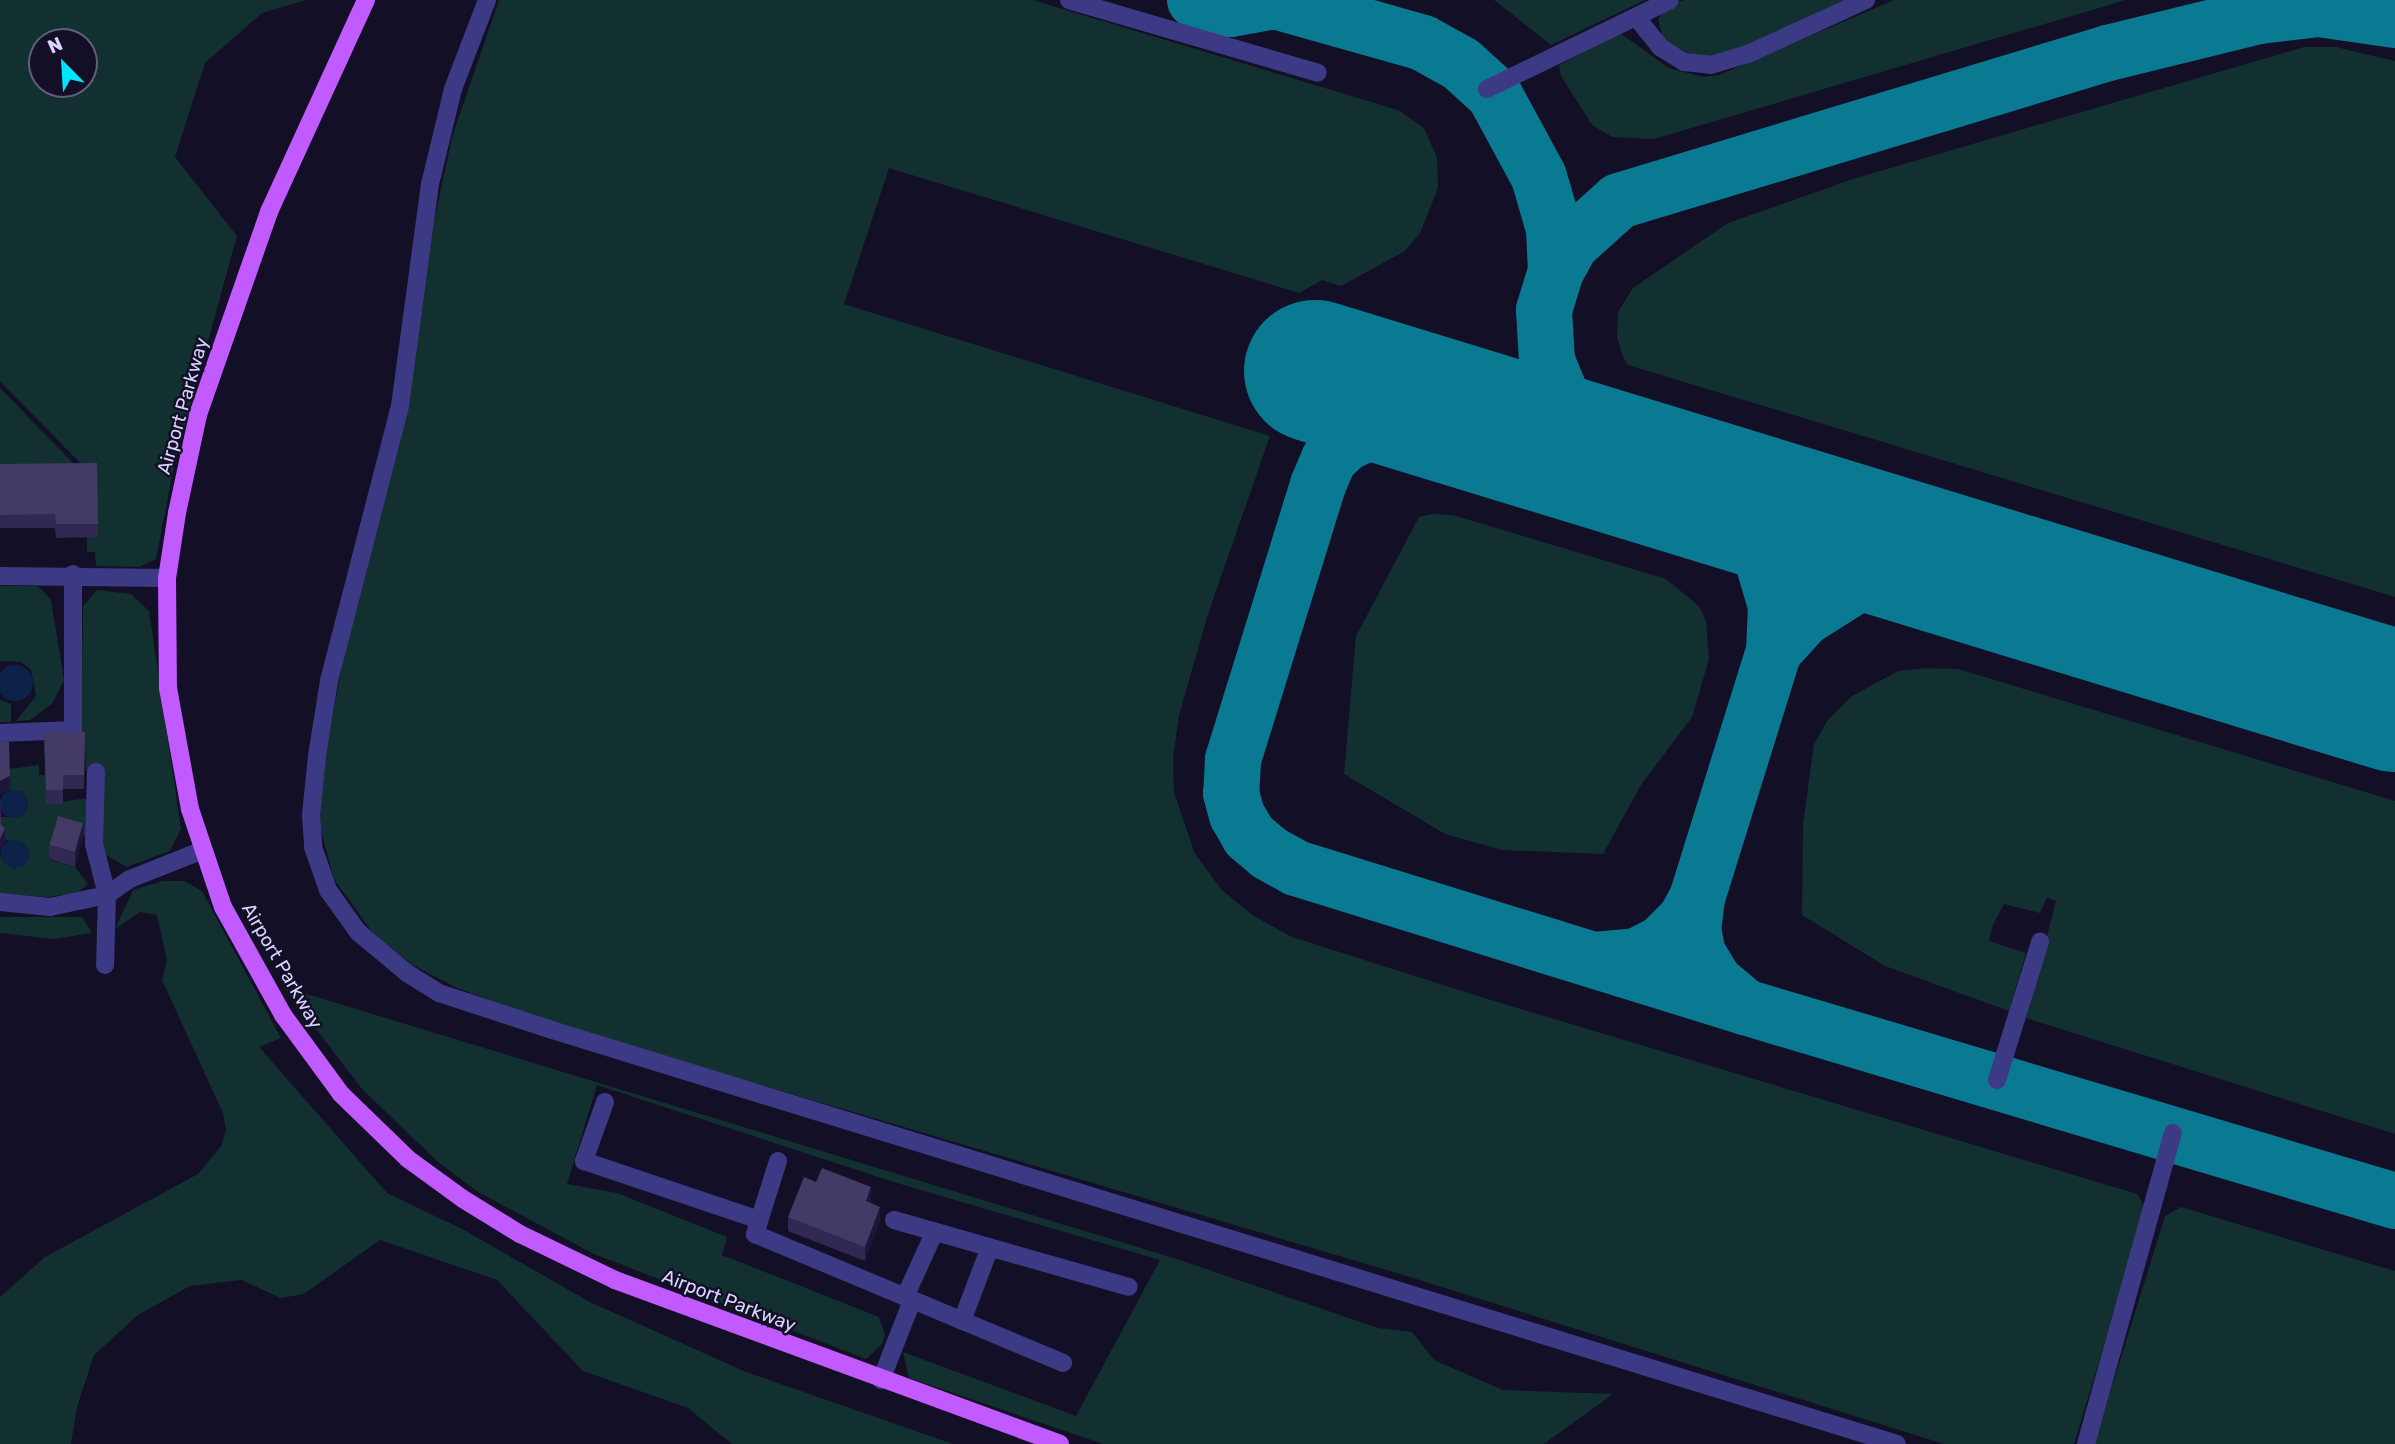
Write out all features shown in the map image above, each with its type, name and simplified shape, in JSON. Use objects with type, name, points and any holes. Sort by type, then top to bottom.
[{"type":"main road","name":"Airport Parkway","points":[[366,0],[293,154],[225,332],[186,458],[167,578],[168,688],[181,771],[203,850],[223,907],[283,1016],[341,1094],[417,1166],[520,1234],[577,1263],[881,1380],[1060,1444]]},
{"type":"lane","points":[[486,0],[453,89],[430,184],[400,405],[329,681],[317,756],[311,815],[313,847],[328,890],[358,932],[407,973],[439,993],[1897,1444]]},
{"type":"lane","points":[[1069,0],[1318,73]]},
{"type":"lane","points":[[1487,89],[1670,0]]},
{"type":"lane","points":[[1636,17],[1660,47],[1684,62],[1712,65],[1748,54],[1866,0]]},
{"type":"lane","points":[[0,576],[73,574],[167,578]]},
{"type":"lane","points":[[0,733],[73,730],[73,574]]},
{"type":"lane","points":[[96,772],[94,844],[107,895],[105,965]]},
{"type":"lane","points":[[0,902],[50,907],[107,895],[130,879],[203,850]]},
{"type":"lane","points":[[1997,1080],[2040,942]]},
{"type":"lane","points":[[604,1102],[584,1161],[760,1220]]},
{"type":"lane","points":[[2086,1444],[2174,1133]]},
{"type":"lane","points":[[778,1161],[755,1234],[1063,1363]]},
{"type":"lane","points":[[894,1220],[1129,1287]]},
{"type":"lane","points":[[881,1380],[908,1299],[935,1231]]},
{"type":"lane","points":[[961,1321],[990,1247]]},
{"type":"green space","points":[[0,0],[306,0],[262,13],[205,63],[175,157],[237,236],[175,461],[156,559],[139,567],[96,566],[95,552],[87,552],[85,468],[0,381]]},
{"type":"green space","points":[[499,0],[1033,0],[1398,110],[1424,128],[1437,158],[1438,188],[1420,233],[1405,251],[1341,286],[1322,280],[1299,293],[889,168],[844,304],[1270,436],[1208,614],[1179,715],[1173,759],[1174,792],[1195,854],[1221,889],[1252,915],[1292,937],[1481,997],[2137,1194],[2143,1204],[2142,1221],[2074,1444],[1944,1444],[1397,1273],[552,1023],[457,988],[411,964],[373,933],[334,879],[319,823],[321,780],[350,622],[406,415],[434,222],[452,137]]},
{"type":"green space","points":[[1494,0],[1645,0],[1551,45]]},
{"type":"green space","points":[[1684,0],[1850,0],[1744,46],[1711,56],[1690,54],[1663,39],[1658,19],[1669,5]]},
{"type":"green space","points":[[1894,0],[2126,0],[1654,139],[1612,137],[1592,125],[1561,76],[1559,65],[1620,33],[1669,68],[1703,77],[1719,75]]},
{"type":"green space","points":[[2304,47],[2336,47],[2395,61],[2395,597],[1628,365],[1624,359],[1617,338],[1618,312],[1633,288],[1728,223],[1853,179]]},
{"type":"green space","points":[[0,388],[77,467],[0,468]]},
{"type":"green space","points":[[1432,514],[1453,515],[1666,579],[1699,606],[1706,621],[1709,659],[1692,717],[1641,785],[1603,854],[1502,850],[1445,834],[1344,774],[1356,636],[1419,517]]},
{"type":"green space","points":[[0,586],[38,586],[51,600],[64,680],[52,704],[30,720],[16,721],[36,696],[31,670],[21,662],[0,661]]},
{"type":"green space","points":[[97,590],[131,594],[149,611],[181,829],[170,851],[127,867],[106,855],[101,838],[101,766],[93,764],[86,772],[85,746],[81,746],[83,606]]},
{"type":"green space","points":[[1958,669],[2395,801],[2395,1134],[2026,1018],[2056,901],[2047,897],[2040,913],[2004,904],[1993,925],[1989,941],[2026,953],[2009,1011],[1885,966],[1802,915],[1803,824],[1814,744],[1827,721],[1852,696],[1898,671]]},
{"type":"green space","points":[[0,700],[11,704],[11,722],[0,722]]},
{"type":"green space","points":[[39,765],[39,775],[46,775],[47,804],[88,798],[87,837],[58,830],[50,860],[75,867],[88,884],[78,893],[47,897],[0,894],[0,855],[4,863],[15,869],[11,841],[1,839],[1,817],[19,817],[23,792],[10,790],[9,769]]},
{"type":"green space","points":[[163,881],[184,881],[202,891],[281,1038],[259,1047],[387,1193],[464,1230],[590,1302],[746,1372],[953,1444],[732,1444],[688,1408],[583,1371],[497,1280],[380,1240],[304,1294],[281,1298],[241,1280],[190,1286],[138,1315],[94,1355],[77,1407],[71,1444],[0,1444],[0,1297],[45,1257],[198,1174],[221,1146],[226,1130],[223,1113],[162,980],[167,961],[157,915],[140,912],[115,929],[133,890]]},
{"type":"green space","points":[[0,917],[82,917],[92,933],[54,939],[0,933]]},
{"type":"green space","points":[[284,987],[1180,1260],[1378,1328],[1412,1332],[1434,1360],[1503,1390],[1613,1394],[1544,1444],[1103,1444],[909,1378],[903,1352],[1076,1416],[1160,1260],[897,1183],[597,1085],[567,1184],[617,1193],[727,1237],[722,1255],[879,1317],[885,1335],[882,1344],[866,1359],[594,1254],[478,1192],[438,1162],[362,1089]]},
{"type":"green space","points":[[2181,1207],[2395,1271],[2395,1444],[2094,1444],[2165,1216]]},
{"type":"water","points":[[15,665],[28,670],[33,683],[28,696],[15,701],[2,696],[-3,683],[2,670]]},
{"type":"water","points":[[14,790],[24,794],[28,804],[24,814],[14,818],[4,814],[0,804],[4,794]]},
{"type":"water","points":[[15,840],[25,844],[29,854],[25,864],[15,868],[5,864],[1,854],[5,844]]},
{"type":"building","points":[[97,463],[98,524],[56,524],[55,514],[0,515],[0,464]]},
{"type":"building","points":[[44,732],[85,732],[84,775],[63,775],[63,790],[46,790]]},
{"type":"building","points":[[0,742],[9,742],[10,776],[0,781]]},
{"type":"building","points":[[0,796],[1,825],[5,828],[0,839]]},
{"type":"building","points":[[58,816],[83,823],[75,852],[50,845]]},
{"type":"building","points":[[822,1168],[871,1187],[866,1201],[880,1207],[865,1247],[788,1217],[804,1177],[816,1182]]},
{"type":"taxiway","points":[[1195,0],[1231,9],[1275,1],[1423,43],[1461,64],[1494,94],[1539,177],[1554,229],[1556,271]]},
{"type":"taxiway","points":[[1610,464],[1568,412],[1547,361],[1544,310],[1556,271],[1571,244],[1619,201],[2108,53],[2259,16],[2319,9],[2395,20]]},
{"type":"taxiway","points":[[1441,409],[1391,423],[1346,443],[1329,459],[1318,485],[1233,760],[1231,793],[1237,815],[1249,836],[1269,853],[1296,868],[1745,1007],[2395,1201]]},
{"type":"taxiway","points":[[1684,486],[1734,519],[1761,555],[1776,606],[1774,651],[1804,618],[1858,584],[1918,570],[1969,572]]},
{"type":"taxiway","points":[[1697,898],[1774,651]]},
{"type":"taxiway","points":[[1595,960],[1637,956],[1662,943],[1685,920],[1697,898],[1693,929],[1698,954],[1715,982],[1745,1007]]},
{"type":"runway","points":[[1315,371],[2395,701]]}]
